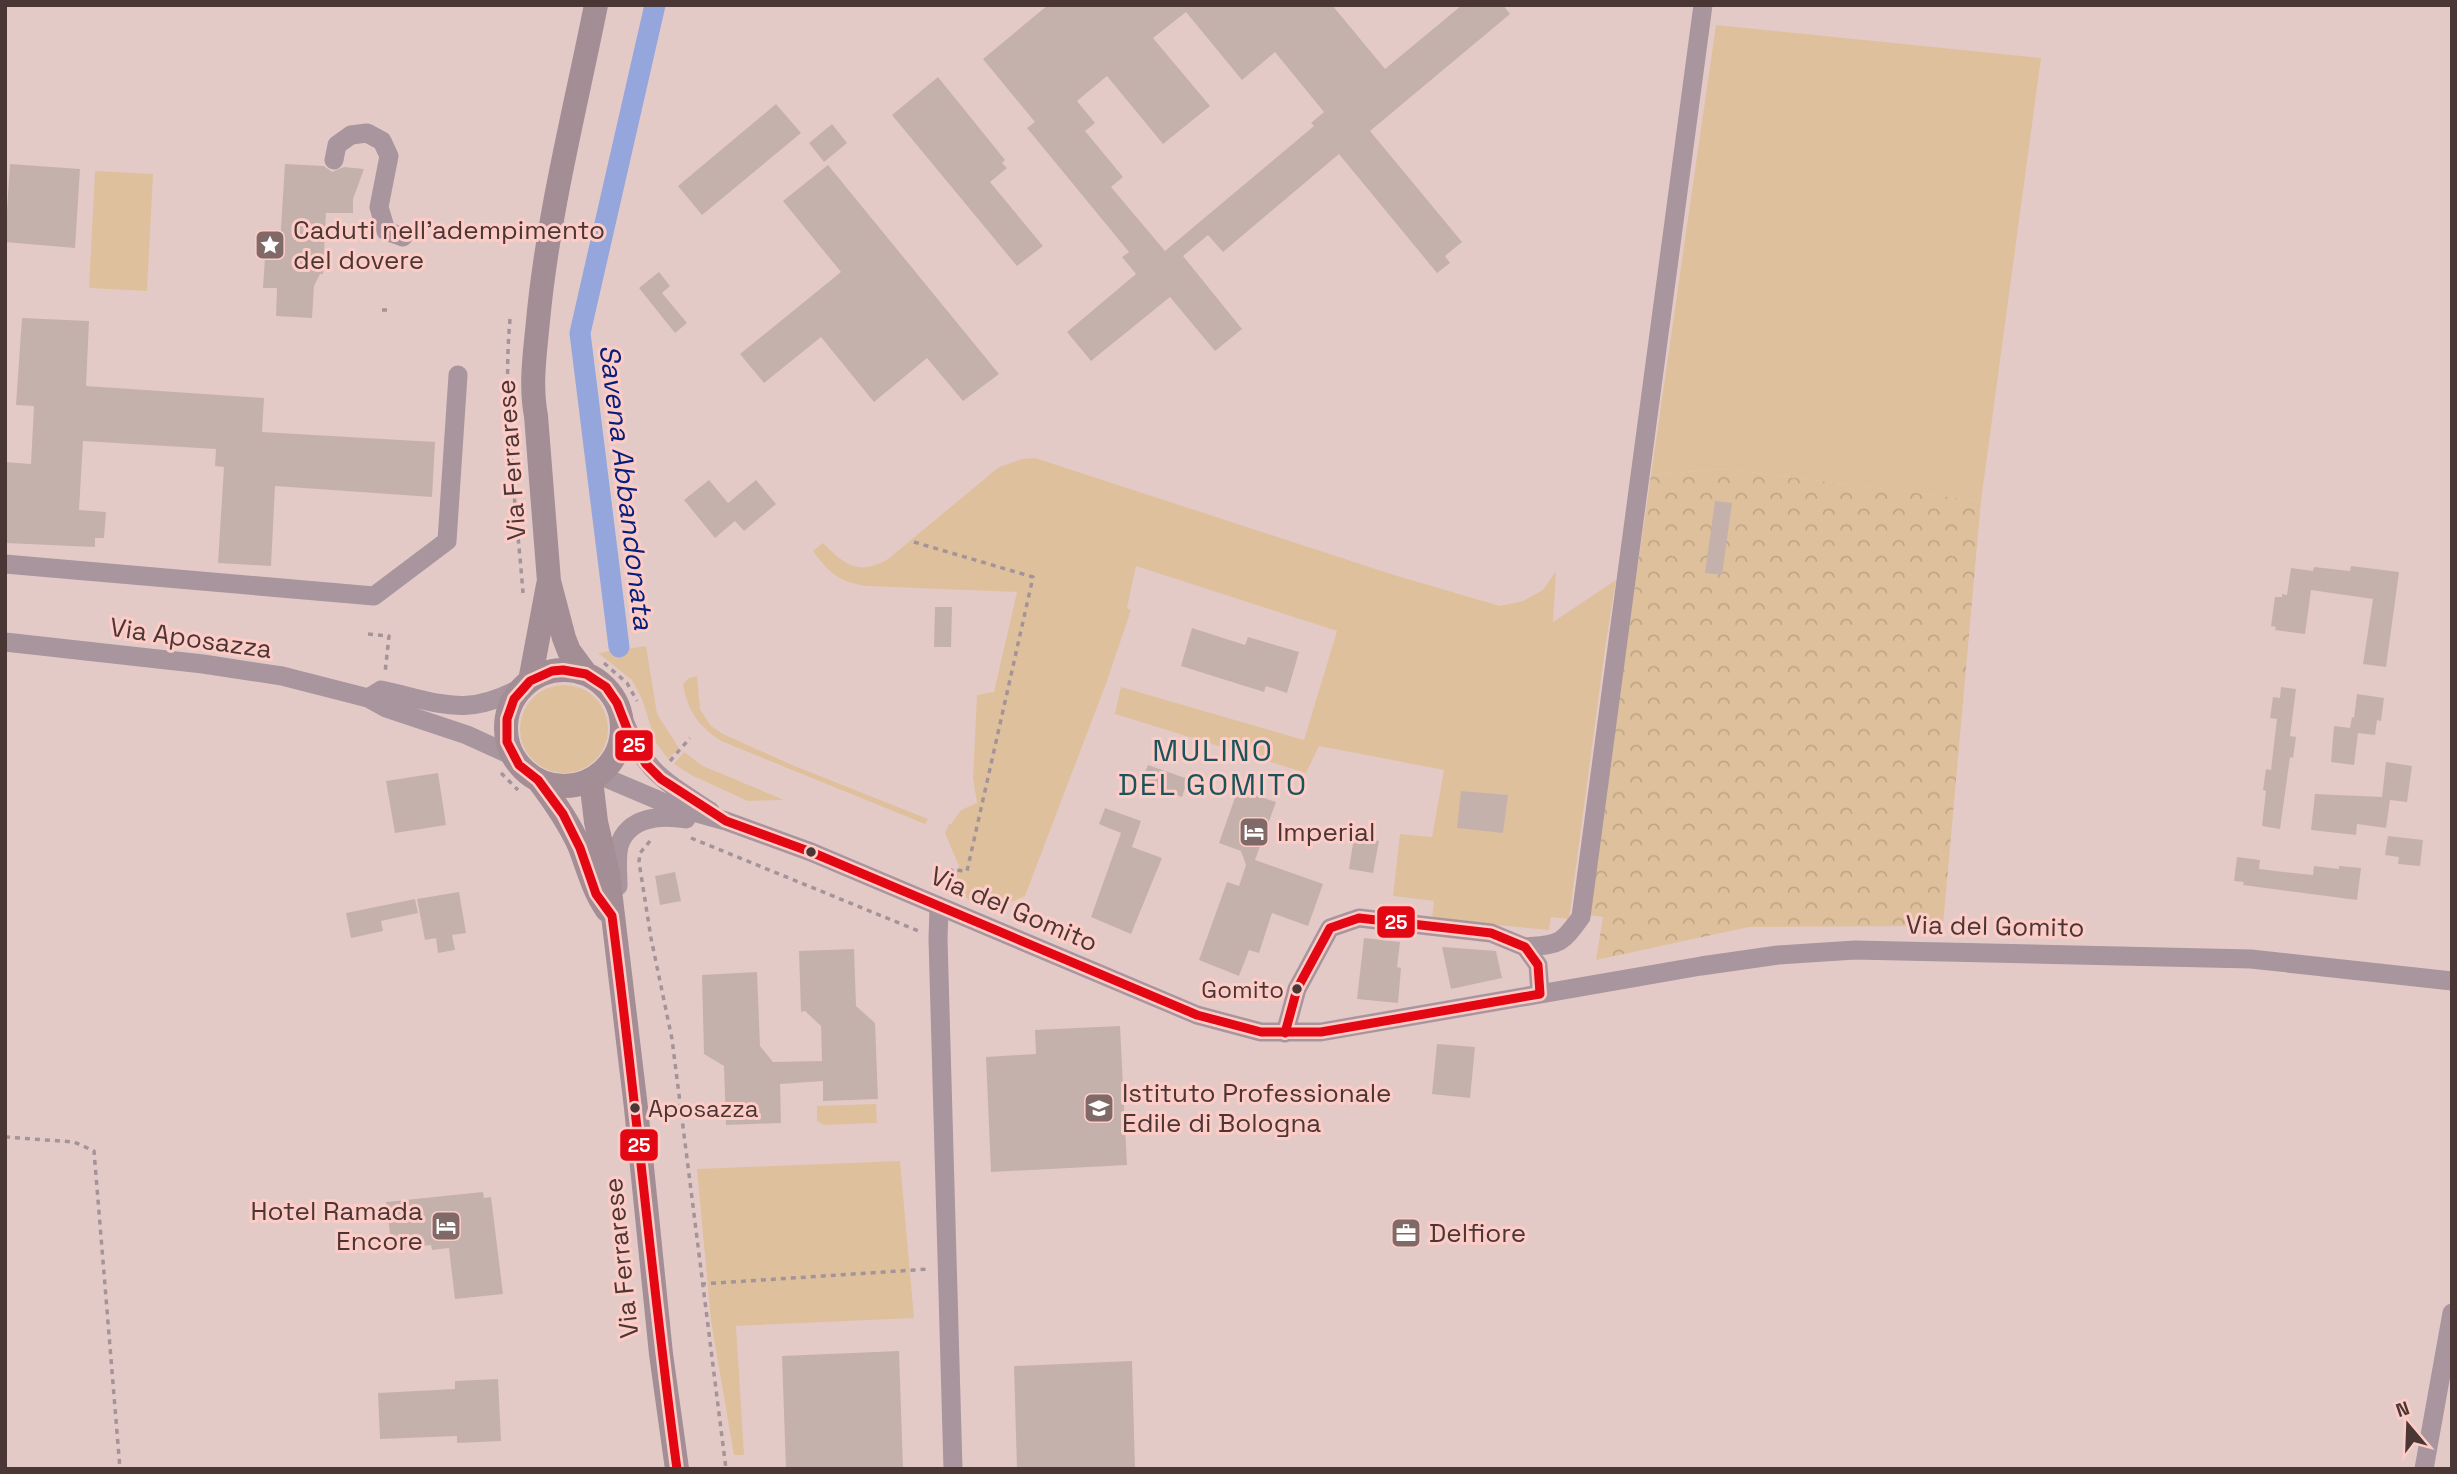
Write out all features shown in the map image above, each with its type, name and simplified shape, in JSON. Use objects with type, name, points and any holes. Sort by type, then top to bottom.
[{"type":"main road","name":"Via Ferrarese","points":[[549,581],[536,416],[532,396],[533,379],[540,294],[551,226],[569,125],[596,5]]},
{"type":"main road","points":[[549,581],[564,638],[586,674]]},
{"type":"main road","points":[[527,684],[538,646],[540,619],[549,581]]},
{"type":"main road","points":[[552,671],[586,674],[606,687],[617,703],[623,727],[620,747],[610,765],[595,778],[564,787],[538,780],[525,772],[507,742],[506,719],[514,699],[527,684],[552,671]]},
{"type":"main road","name":"Via Ferrarese","points":[[595,778],[596,822],[608,874],[635,1094],[660,1344],[677,1469]]},
{"type":"main road","name":"Via Ferrarese","points":[[538,780],[563,814],[580,848],[596,894],[612,916]]},
{"type":"street","points":[[1285,1033],[1297,989],[1330,928],[1359,918],[1491,933],[1525,947],[1558,944],[1581,917],[1703,5]]},
{"type":"street","points":[[334,160],[337,145],[351,135],[367,133],[382,141],[389,156],[379,207],[386,231],[403,237]]},
{"type":"street","points":[[5,564],[373,596],[447,541],[458,375]]},
{"type":"street","name":"Via Aposazza","points":[[5,642],[250,670],[369,698],[386,708],[467,735],[513,756]]},
{"type":"street","name":"Via Aposazza","points":[[369,698],[381,690],[448,705],[470,707],[494,700],[527,684]]},
{"type":"street","name":"Via del Gomito","points":[[621,714],[633,744],[646,764],[661,779],[726,821]]},
{"type":"street","name":"Via del Gomito","points":[[595,778],[811,852],[1198,1015],[1238,1027],[1285,1033],[1358,1027],[1701,965],[1778,955],[1855,950],[2251,959],[2452,981]]},
{"type":"street","name":"Via Ferrarese","points":[[612,916],[617,897],[618,854],[621,841],[630,829],[646,820],[662,816],[726,821]]},
{"type":"street","points":[[940,908],[938,939],[953,1469]]},
{"type":"street","points":[[1525,947],[1538,965],[1540,994]]},
{"type":"street","points":[[2424,1469],[2452,1312]]},
{"type":"path","points":[[382,310],[390,310]]},
{"type":"path","points":[[510,319],[508,395],[524,606]]},
{"type":"path","points":[[914,542],[1033,576],[967,871],[952,870],[955,883]]},
{"type":"path","points":[[368,634],[389,636],[384,670],[391,679]]},
{"type":"path","points":[[665,764],[690,738]]},
{"type":"path","points":[[686,837],[938,939]]},
{"type":"path","points":[[653,839],[644,846],[639,862],[651,938],[672,1039],[726,1469]]},
{"type":"path","points":[[5,1137],[74,1142],[94,1151],[120,1469]]},
{"type":"path","points":[[701,1284],[947,1268]]},
{"type":"green space","points":[[1716,25],[2041,58],[1981,501],[1724,469],[1651,475]]},
{"type":"green space","points":[[95,171],[153,174],[147,291],[89,288]]},
{"type":"green space","points":[[1035,458],[1394,575],[1500,606],[1523,601],[1543,590],[1556,571],[1553,622],[1616,580],[1569,919],[1551,917],[1549,930],[1432,919],[1434,901],[1393,896],[1400,834],[1432,837],[1444,770],[1319,746],[1306,773],[1115,714],[1121,687],[1304,740],[1337,631],[1136,566],[1127,608],[1131,610],[1107,681],[1025,896],[996,908],[969,900],[962,893],[956,875],[959,866],[945,833],[961,810],[977,803],[973,778],[977,695],[994,692],[1017,592],[866,586],[848,582],[835,575],[813,551],[823,543],[852,566],[868,567],[877,564],[888,559],[999,467],[1022,459]]},
{"type":"green space","points":[[1724,469],[1981,501],[1943,926],[1749,927],[1596,960],[1603,917],[1587,915],[1651,475]]},
{"type":"green space","points":[[646,646],[657,714],[679,748],[668,759],[656,743],[642,699],[632,680],[598,653]]},
{"type":"green space","points":[[697,676],[700,709],[711,726],[723,734],[792,765],[928,819],[925,824],[721,741],[700,724],[688,702],[683,684],[689,678]]},
{"type":"green space","points":[[564,685],[581,689],[595,698],[604,712],[608,729],[604,746],[595,760],[581,769],[564,773],[547,769],[533,760],[524,746],[520,729],[524,712],[533,698],[547,689]]},
{"type":"green space","points":[[684,752],[703,766],[784,800],[748,801],[693,776],[674,764]]},
{"type":"green space","points":[[876,1104],[877,1123],[824,1125],[817,1121],[817,1106]]},
{"type":"green space","points":[[900,1161],[914,1318],[736,1326],[744,1455],[734,1455],[711,1321],[697,1169]]},
{"type":"building","points":[[1048,5],[1332,5],[1385,69],[1462,5],[1503,5],[1510,14],[1370,131],[1462,242],[1445,256],[1450,263],[1437,273],[1339,154],[1223,252],[1208,235],[1183,256],[1242,329],[1215,351],[1170,297],[1091,361],[1067,332],[1136,274],[1122,257],[1129,252],[1027,128],[1035,122],[983,59]],"holes":[[[1186,12],[1242,80],[1275,52],[1324,112],[1311,123],[1314,126],[1165,251],[1111,187],[1123,177],[1085,131],[1095,123],[1077,101],[1107,76],[1163,144],[1210,106],[1153,38]]]},
{"type":"building","points":[[938,77],[1005,160],[1002,163],[1007,168],[990,182],[1043,246],[1017,266],[892,115]]},
{"type":"building","points":[[776,104],[801,133],[702,215],[678,186]]},
{"type":"building","points":[[832,124],[847,143],[824,162],[809,143]]},
{"type":"building","points":[[10,164],[80,169],[75,248],[5,242]]},
{"type":"building","points":[[285,164],[324,166],[332,172],[344,167],[364,169],[353,199],[353,213],[326,213],[323,274],[320,274],[314,286],[312,318],[276,316],[277,288],[263,288],[266,242],[280,243]]},
{"type":"building","points":[[828,165],[999,374],[963,401],[927,358],[874,402],[821,337],[764,383],[740,354],[841,272],[783,201]]},
{"type":"building","points":[[659,272],[670,286],[662,293],[687,323],[675,333],[639,288]]},
{"type":"building","points":[[22,318],[89,321],[86,386],[264,398],[262,432],[435,442],[432,497],[275,486],[271,566],[218,563],[224,467],[215,466],[216,449],[83,441],[79,510],[106,512],[104,538],[95,538],[95,547],[5,543],[5,462],[31,464],[34,406],[16,405]]},
{"type":"building","points":[[709,480],[728,503],[756,480],[776,504],[744,531],[735,521],[715,538],[684,500]]},
{"type":"building","points":[[1715,501],[1732,503],[1722,575],[1705,573]]},
{"type":"building","points":[[2351,566],[2399,572],[2386,667],[2363,664],[2373,599],[2311,590],[2305,634],[2275,630],[2276,627],[2271,626],[2275,597],[2287,595],[2291,568],[2313,571],[2314,567],[2350,571]]},
{"type":"building","points":[[935,607],[952,607],[951,647],[934,647]]},
{"type":"building","points":[[1192,628],[1245,645],[1248,637],[1299,652],[1287,693],[1266,686],[1264,692],[1181,666]]},
{"type":"building","points":[[2281,687],[2296,689],[2290,736],[2296,737],[2293,758],[2290,757],[2280,829],[2262,826],[2266,791],[2263,790],[2266,769],[2271,770],[2277,719],[2270,718],[2273,697],[2280,698]]},
{"type":"building","points":[[2357,694],[2384,698],[2381,721],[2377,720],[2375,735],[2358,733],[2354,765],[2331,762],[2334,726],[2350,728]]},
{"type":"building","points":[[2386,762],[2412,766],[2407,802],[2390,800],[2386,828],[2357,824],[2356,835],[2311,830],[2315,794],[2382,797]]},
{"type":"building","points":[[1148,765],[1188,779],[1182,797],[1141,782]]},
{"type":"building","points":[[438,773],[446,825],[395,833],[386,781]]},
{"type":"building","points":[[1238,789],[1276,802],[1255,860],[1323,884],[1308,926],[1272,913],[1259,953],[1249,950],[1239,976],[1199,960],[1227,882],[1239,886],[1246,865],[1241,851],[1219,843]]},
{"type":"building","points":[[1461,791],[1508,795],[1503,833],[1457,828]]},
{"type":"building","points":[[1105,808],[1141,821],[1132,847],[1162,858],[1131,934],[1091,917],[1121,833],[1099,824]]},
{"type":"building","points":[[2388,836],[2423,840],[2420,866],[2398,864],[2399,857],[2385,855]]},
{"type":"building","points":[[1354,837],[1379,841],[1373,873],[1349,869]]},
{"type":"building","points":[[2237,857],[2260,860],[2259,869],[2313,875],[2314,866],[2361,868],[2357,900],[2243,885],[2244,882],[2234,881]]},
{"type":"building","points":[[675,872],[681,901],[660,905],[655,876]]},
{"type":"building","points":[[459,892],[466,933],[452,935],[455,950],[438,953],[436,938],[425,940],[417,899]]},
{"type":"building","points":[[415,899],[418,913],[381,921],[383,931],[351,938],[346,913]]},
{"type":"building","points":[[1364,938],[1400,942],[1397,967],[1401,968],[1398,1003],[1357,999]]},
{"type":"building","points":[[1442,947],[1496,951],[1502,978],[1451,989]]},
{"type":"building","points":[[854,949],[856,1006],[875,1023],[878,1099],[823,1101],[823,1081],[780,1084],[781,1123],[726,1125],[724,1066],[704,1054],[702,975],[757,972],[760,1046],[773,1062],[822,1061],[821,1026],[805,1011],[801,1012],[799,951]]},
{"type":"building","points":[[1120,1026],[1127,1165],[991,1172],[986,1057],[1036,1054],[1035,1030]]},
{"type":"building","points":[[1437,1044],[1475,1047],[1470,1098],[1432,1094]]},
{"type":"building","points":[[483,1192],[484,1198],[491,1197],[503,1294],[455,1299],[449,1248],[432,1250],[431,1245],[392,1249],[386,1202]]},
{"type":"building","points":[[899,1351],[903,1469],[786,1469],[782,1356]]},
{"type":"building","points":[[1132,1361],[1135,1469],[1017,1469],[1014,1366]]},
{"type":"building","points":[[498,1379],[501,1441],[457,1443],[457,1436],[380,1439],[378,1393],[455,1389],[455,1381]]},
{"type":"waterway","name":"Savena Abbandonata","points":[[619,647],[580,333],[655,5]]},
{"type":"transit line","name":"25","points":[[677,1469],[612,916],[596,894],[580,848],[563,814],[538,780],[519,765],[507,742],[507,719],[514,699],[530,681],[552,671],[563,670],[586,674],[606,687],[617,703],[633,744],[646,764],[661,779],[726,821],[811,852],[1197,1015],[1261,1032],[1321,1032],[1540,994]]},
{"type":"transit line","name":"25","points":[[1285,1033],[1297,989],[1330,928],[1359,918],[1491,933],[1525,947],[1538,965],[1540,994]]},
{"type":"place","name":"Caduti nell'adempimento del dovere","points":[[270,245]]},
{"type":"place","name":"Imperial","points":[[1254,832]]},
{"type":"place","name":"Gomito","points":[[1297,989]]},
{"type":"place","name":"Aposazza","points":[[635,1108]]},
{"type":"place","name":"Istituto Professionale Edile di Bologna","points":[[1099,1108]]},
{"type":"place","name":"Hotel Ramada Encore","points":[[446,1226]]},
{"type":"place","name":"Delfiore","points":[[1406,1233]]},
{"type":"district","name":"MULINO DEL GOMITO","points":[[1213,767]]}]
